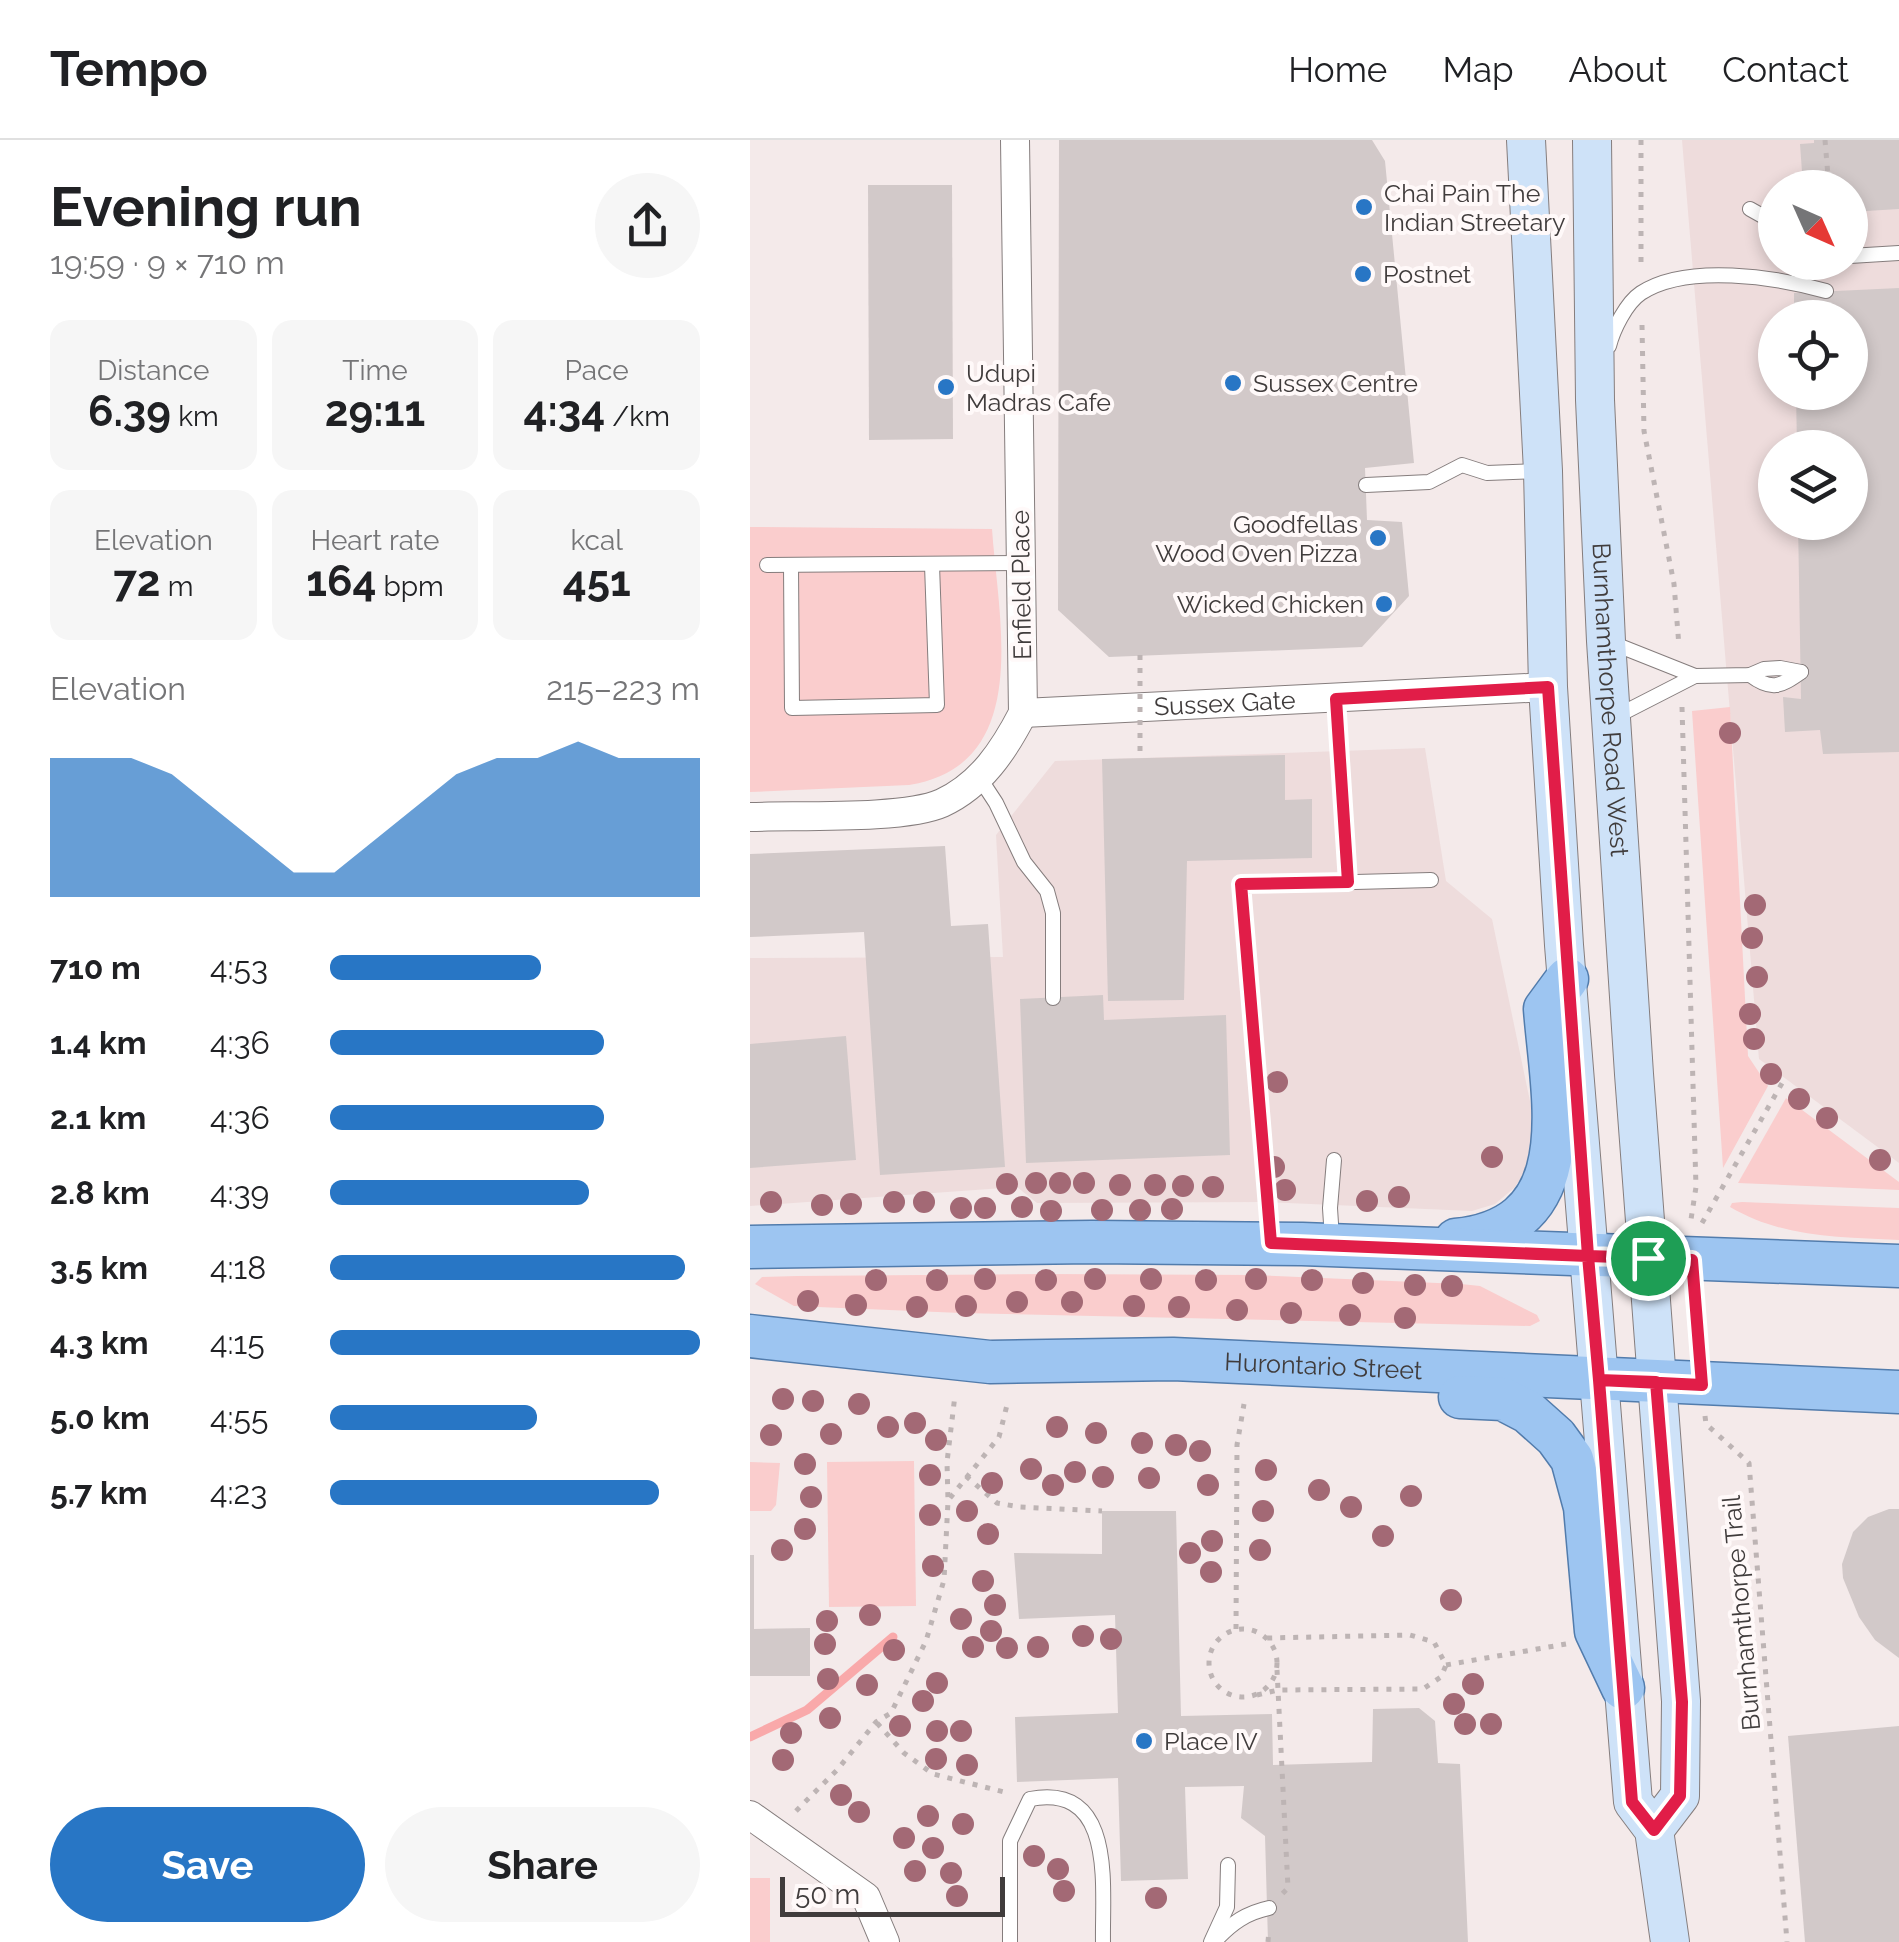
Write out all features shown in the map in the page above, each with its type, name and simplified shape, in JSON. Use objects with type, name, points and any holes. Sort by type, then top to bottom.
[{"type":"main road","points":[[1526,140],[1543,471],[1548,687],[1588,1256],[1632,1802],[1654,1830],[1670,1942]]},
{"type":"main road","name":"Burnhamthorpe Road West","points":[[1592,140],[1595,400],[1606,641],[1656,1382],[1682,1702],[1680,1796],[1654,1830]]},
{"type":"main road","points":[[750,1246],[1449,1241],[1484,1237],[1512,1224],[1528,1208],[1542,1189],[1551,1166],[1554,1138],[1545,1009],[1567,979]]},
{"type":"main road","points":[[1302,1242],[1648,1258],[1697,1241],[1899,1266]]},
{"type":"main road","name":"Hurontario Street","points":[[750,1336],[990,1362],[1173,1360],[1899,1392]]},
{"type":"main road","points":[[1173,1360],[1208,1385],[1503,1399],[1528,1412],[1572,1459],[1580,1482],[1596,1631],[1624,1688]]},
{"type":"street","name":"Enfield Place","points":[[1015,140],[1023,713]]},
{"type":"street","name":"Sussex Gate","points":[[1023,713],[1548,687]]},
{"type":"street","points":[[750,817],[896,812],[941,804],[979,777],[1005,748],[1023,713]]},
{"type":"street","points":[[750,1816],[866,1897],[885,1942]]},
{"type":"lane","points":[[1750,209],[1758,214]]},
{"type":"lane","points":[[1868,255],[1899,252]]},
{"type":"lane","points":[[1595,400],[1612,333],[1642,292],[1667,281],[1694,277],[1782,279],[1826,292]]},
{"type":"lane","points":[[1366,484],[1429,482],[1462,465],[1487,473],[1543,471]]},
{"type":"lane","points":[[766,565],[1021,563]]},
{"type":"lane","points":[[791,564],[792,708],[938,706],[932,565]]},
{"type":"lane","points":[[1606,641],[1695,676],[1750,675]]},
{"type":"lane","points":[[1612,718],[1695,676]]},
{"type":"lane","points":[[1336,699],[1348,882]]},
{"type":"lane","points":[[979,777],[996,802],[1024,862],[1047,891],[1053,913],[1053,998]]},
{"type":"lane","points":[[1302,1242],[1241,884],[1431,880]]},
{"type":"lane","points":[[1302,1242],[1330,1208],[1334,1160]]},
{"type":"lane","points":[[1010,1942],[1010,1841],[1030,1800],[1052,1795],[1069,1799],[1088,1814],[1102,1862],[1103,1942]]},
{"type":"lane","points":[[1212,1942],[1226,1907],[1228,1865]]},
{"type":"lane","points":[[1212,1942],[1240,1919],[1270,1908]]},
{"type":"path","points":[[1825,140],[1828,170]]},
{"type":"path","points":[[1140,655],[1140,758]]},
{"type":"path","points":[[1697,1241],[1785,1078]]},
{"type":"path","name":"Burnhamthorpe Trail","points":[[1697,1241],[1706,1424],[1749,1463],[1787,1942]]},
{"type":"path","points":[[794,1814],[838,1770],[876,1722],[891,1713],[926,1641],[944,1580],[946,1462],[956,1395]]},
{"type":"path","points":[[948,1501],[999,1436],[1008,1401]]},
{"type":"path","points":[[1236,1629],[1236,1445],[1244,1404]]},
{"type":"path","points":[[966,1476],[996,1502],[1102,1511]]},
{"type":"path","points":[[1236,1629],[1253,1630],[1268,1638],[1410,1635],[1434,1642],[1446,1665],[1441,1676],[1424,1689],[1278,1690],[1241,1698],[1224,1693],[1212,1681],[1208,1666],[1211,1649],[1221,1636],[1236,1629]]},
{"type":"path","points":[[1268,1638],[1276,1653],[1288,1888],[1270,1908],[1268,1942]]},
{"type":"path","points":[[1446,1665],[1574,1642]]},
{"type":"path","points":[[1257,1695],[1270,1685],[1277,1670]]},
{"type":"path","points":[[876,1722],[904,1754],[933,1774],[1030,1800]]},
{"type":"shaded area","points":[[1682,140],[1899,140],[1899,1163],[1759,1059]]},
{"type":"shaded area","points":[[750,527],[992,529],[999,604],[1000,683],[992,719],[976,749],[949,772],[909,785],[750,792]]},
{"type":"shaded area","points":[[1730,707],[1748,1056],[1768,1086],[1723,1168],[1692,711]]},
{"type":"shaded area","points":[[1425,748],[1446,881],[1492,919],[1531,1106],[1532,1153],[1525,1173],[1495,1204],[1472,1211],[1267,1202],[1037,1203],[1017,1187],[750,1206],[750,958],[1003,957],[996,835],[1055,761]]},
{"type":"shaded area","points":[[1786,1098],[1899,1182],[1899,1190],[1738,1183]]},
{"type":"shaded area","points":[[1742,1202],[1899,1208],[1899,1240],[1833,1236],[1770,1225],[1730,1207]]},
{"type":"shaded area","points":[[1255,1275],[1461,1284],[1480,1286],[1537,1315],[1540,1321],[1530,1326],[794,1306],[755,1284],[762,1277]]},
{"type":"shaded area","points":[[914,1461],[916,1606],[829,1607],[827,1462]]},
{"type":"shaded area","points":[[750,1462],[780,1463],[776,1505],[771,1511],[750,1511]]},
{"type":"shaded area","points":[[750,1878],[770,1878],[770,1942],[750,1942]]},
{"type":"building","name":"Sussex Centre","points":[[1059,140],[1372,140],[1385,161],[1414,463],[1365,468],[1367,520],[1402,522],[1409,596],[1362,647],[1109,657],[1058,610]]},
{"type":"building","points":[[1899,140],[1899,209],[1868,211],[1868,170],[1802,170],[1800,144]]},
{"type":"building","points":[[868,185],[952,185],[953,439],[869,440]]},
{"type":"building","points":[[1899,288],[1899,752],[1823,754],[1820,730],[1785,732],[1783,697],[1801,699],[1798,540],[1868,540],[1868,430],[1797,430],[1796,410],[1868,410],[1868,300],[1794,300],[1794,293]]},
{"type":"building","points":[[1285,755],[1285,800],[1312,799],[1312,858],[1187,861],[1184,1000],[1108,1001],[1102,759]]},
{"type":"building","points":[[945,846],[951,926],[988,924],[1005,1167],[880,1175],[864,932],[750,937],[750,854]]},
{"type":"building","points":[[1103,995],[1104,1020],[1226,1015],[1230,1155],[1026,1163],[1020,999]]},
{"type":"building","points":[[846,1036],[856,1160],[750,1168],[750,1044]]},
{"type":"building","points":[[1899,1509],[1899,1658],[1875,1640],[1859,1617],[1843,1578],[1842,1564],[1853,1532],[1868,1517]]},
{"type":"building","points":[[1102,1511],[1176,1511],[1181,1716],[1272,1714],[1273,1765],[1372,1762],[1373,1709],[1419,1708],[1435,1721],[1438,1763],[1460,1764],[1468,1942],[1268,1942],[1265,1836],[1241,1818],[1244,1786],[1185,1787],[1188,1879],[1121,1881],[1118,1778],[1017,1782],[1015,1717],[1118,1713],[1115,1615],[1019,1619],[1014,1553],[1102,1554]]},
{"type":"building","points":[[750,1555],[754,1555],[754,1629],[810,1628],[810,1676],[750,1676]]},
{"type":"building","points":[[1899,1726],[1899,1942],[1805,1942],[1788,1736]]},
{"type":"waterway","points":[[750,1737],[807,1710],[893,1637]]},
{"type":"place","name":"Chai Pain The Indian Streetary","points":[[1364,207]]},
{"type":"place","name":"Postnet","points":[[1363,274]]},
{"type":"place","name":"Sussex Centre","points":[[1233,383]]},
{"type":"place","name":"Udupi Madras Cafe","points":[[946,387]]},
{"type":"place","name":"Goodfellas Wood Oven Pizza","points":[[1378,538]]},
{"type":"place","name":"Wicked Chicken","points":[[1384,604]]},
{"type":"place","name":"Place IV","points":[[1144,1741]]},
{"type":"route","points":[[1648,1258],[1588,1256],[1548,687],[1336,699],[1348,882],[1241,884],[1271,1243],[1588,1256],[1599,1380],[1656,1382],[1682,1702],[1680,1796],[1654,1830],[1632,1802],[1599,1380],[1656,1382],[1702,1385],[1692,1260],[1648,1258]]}]
